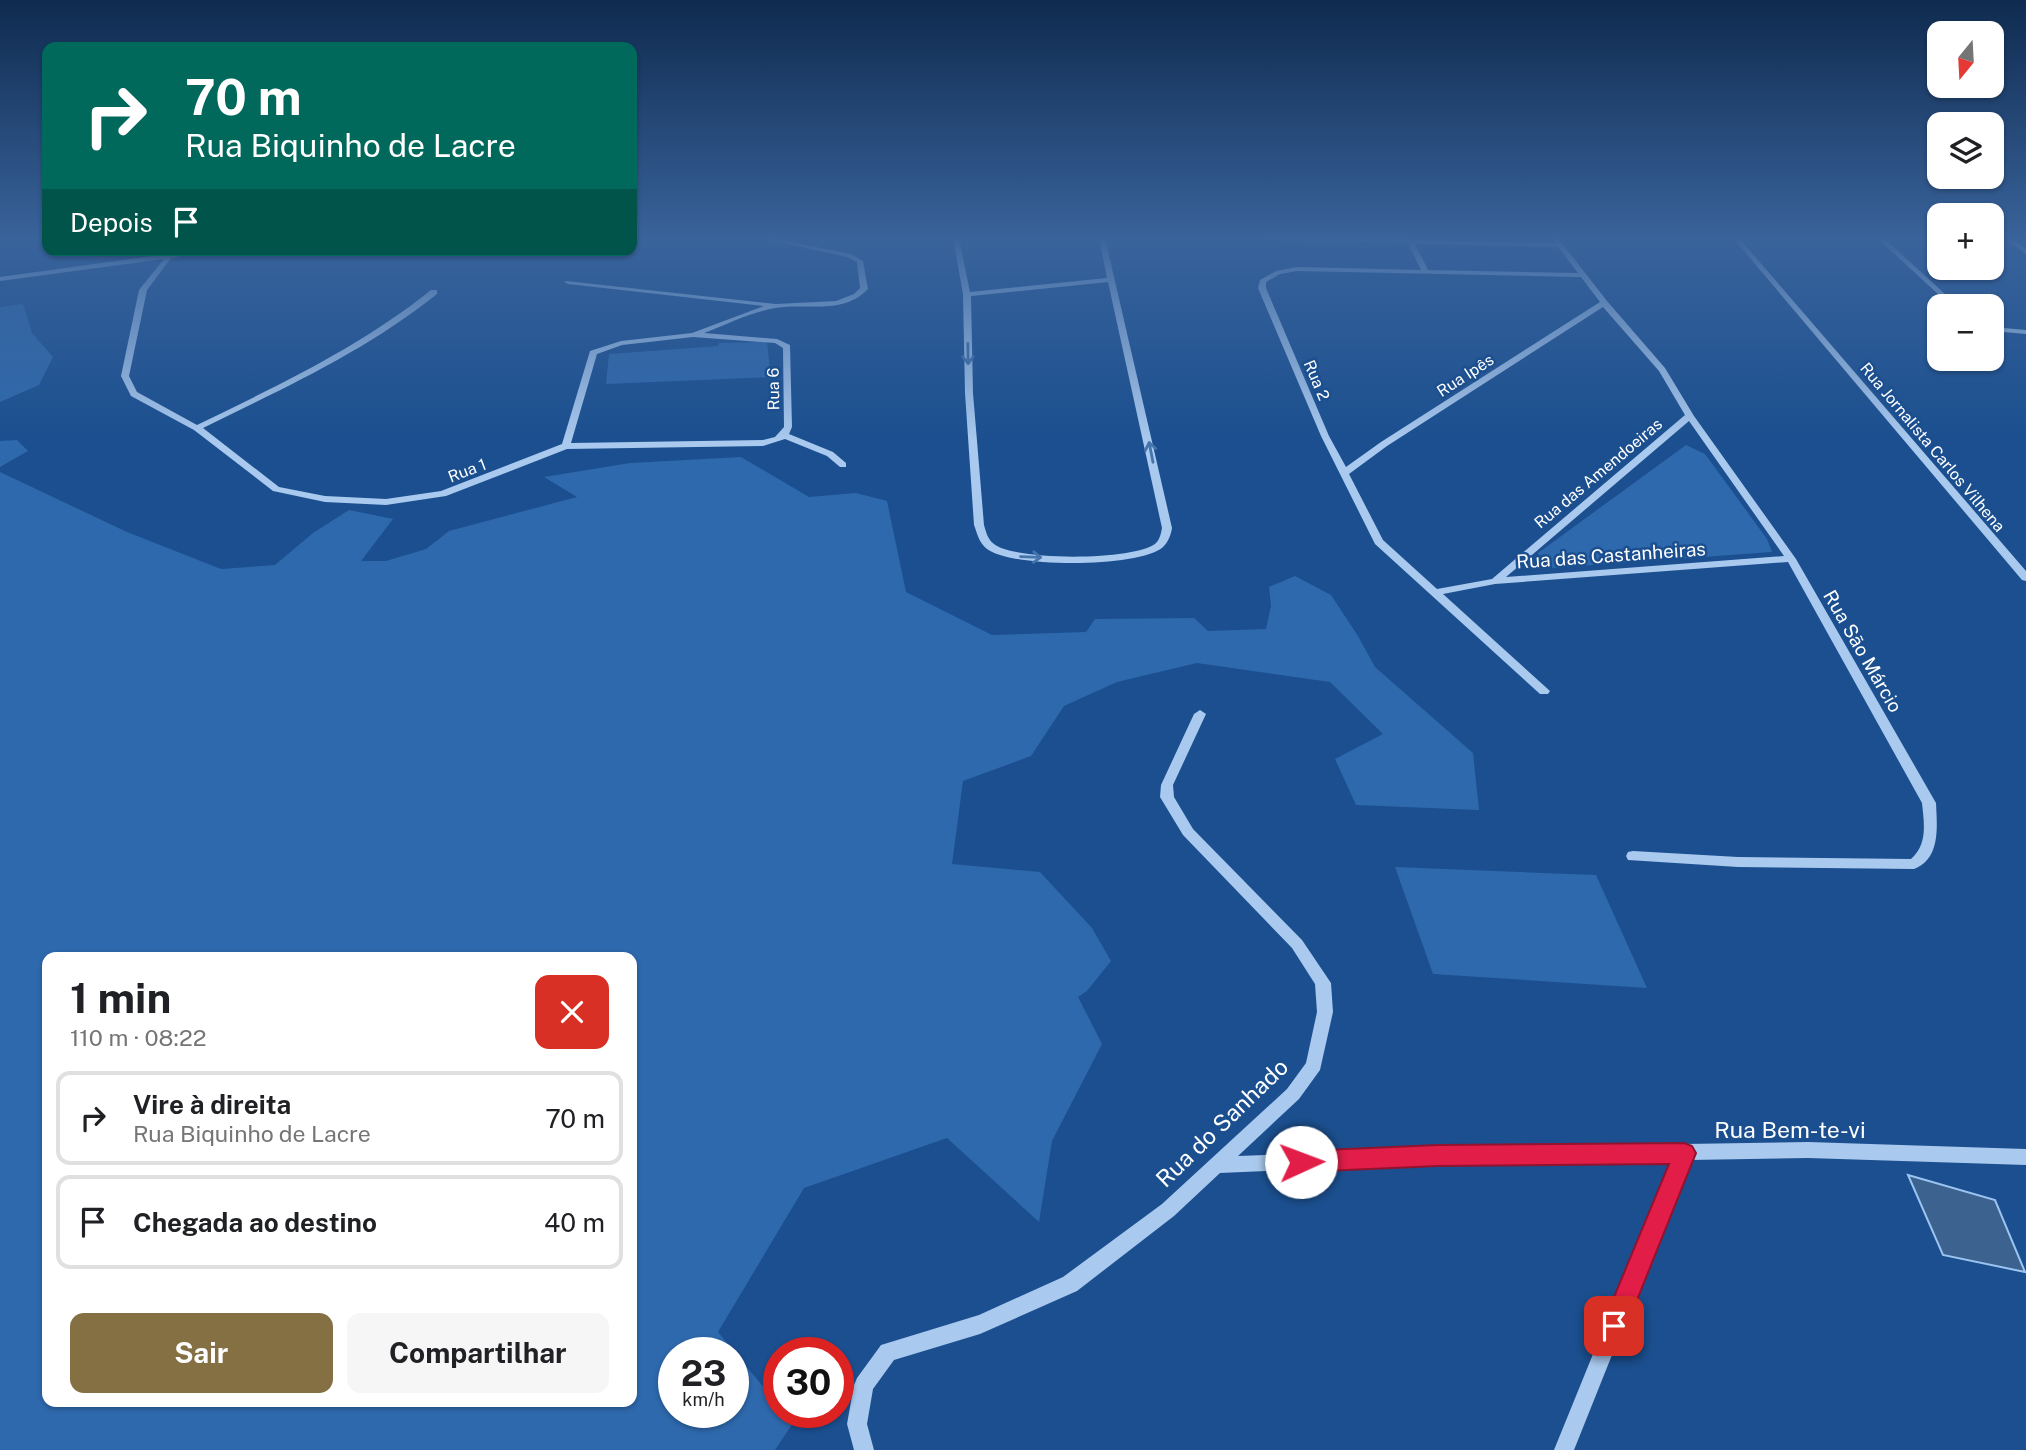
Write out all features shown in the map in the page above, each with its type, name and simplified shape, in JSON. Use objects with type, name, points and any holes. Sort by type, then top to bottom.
[{"type":"street","name":"Rua 1","points":[[140,306],[125,376],[134,394],[197,428],[276,489],[325,499],[374,501],[443,494],[566,446]]},
{"type":"street","points":[[197,428],[379,333],[418,306]]},
{"type":"street","points":[[566,446],[593,353],[621,343],[693,335],[775,306]]},
{"type":"street","points":[[967,306],[970,406],[979,525],[984,540],[992,548],[1012,556],[1109,559],[1137,555],[1157,547],[1165,537],[1167,528],[1117,306]]},
{"type":"street","name":"Rua 2","points":[[1270,306],[1344,473],[1379,542],[1544,691]]},
{"type":"street","name":"Rua Ipês","points":[[1344,473],[1384,444],[1600,306]]},
{"type":"street","name":"Rua São Márcio","points":[[1606,306],[1662,370],[1690,416],[1791,559],[1929,803],[1931,843],[1924,856],[1914,864],[1738,862],[1633,856]]},
{"type":"street","name":"Rua Jornalista Carlos Vilhena","points":[[1794,306],[2026,578]]},
{"type":"street","points":[[2004,331],[2026,332]]},
{"type":"street","name":"Rua 6","points":[[566,446],[763,443],[778,441],[785,436],[788,427],[787,347],[777,341],[693,335]]},
{"type":"street","name":"Rua das Amendoeiras","points":[[1495,581],[1690,416]]},
{"type":"street","points":[[785,436],[830,454],[843,465]]},
{"type":"street","name":"Rua das Castanheiras","points":[[1434,593],[1495,581],[1791,559]]},
{"type":"street","name":"Rua do Sanhado","points":[[864,1450],[857,1424],[864,1385],[888,1352],[980,1324],[1070,1284],[1168,1210],[1293,1094],[1314,1065],[1325,1012],[1324,984],[1297,944],[1188,832],[1167,797],[1167,785],[1172,769],[1200,714]]},
{"type":"street","name":"Rua Bem-te-vi","points":[[1218,1165],[1438,1156],[1808,1150],[2026,1157]]},
{"type":"street","points":[[1564,1450],[1684,1153]]},
{"type":"shaded area","points":[[24,306],[32,333],[53,357],[39,385],[0,402],[0,307]]},
{"type":"shaded area","points":[[767,342],[771,377],[606,384],[609,354],[718,346],[719,343]]},
{"type":"shaded area","points":[[17,440],[28,451],[0,467],[0,441]]},
{"type":"shaded area","points":[[1686,445],[1705,454],[1767,539],[1772,552],[1538,569],[1538,553]]},
{"type":"shaded area","points":[[741,457],[809,497],[856,493],[887,501],[906,592],[992,635],[1086,632],[1095,619],[1194,618],[1208,631],[1266,629],[1271,606],[1269,587],[1295,576],[1331,595],[1375,667],[1473,753],[1479,810],[1356,805],[1335,759],[1383,734],[1330,682],[1197,663],[1117,682],[1064,706],[1031,756],[963,781],[952,864],[1040,872],[1092,928],[1111,961],[1087,991],[1078,997],[1102,1044],[1052,1141],[1039,1222],[947,1138],[804,1188],[718,1332],[722,1337],[658,1337],[658,1428],[749,1428],[749,1370],[763,1387],[763,1428],[790,1428],[775,1450],[0,1450],[0,472],[127,532],[221,569],[275,565],[313,533],[349,510],[393,519],[361,561],[386,561],[426,549],[449,531],[577,497],[544,477],[630,463]]},
{"type":"shaded area","points":[[1395,867],[1596,875],[1647,988],[1433,974]]},
{"type":"shaded area","points":[[1908,1175],[1995,1200],[2025,1272],[1943,1255]]},
{"type":"route","points":[[1301,1162],[1438,1156],[1684,1153],[1614,1326]]}]
